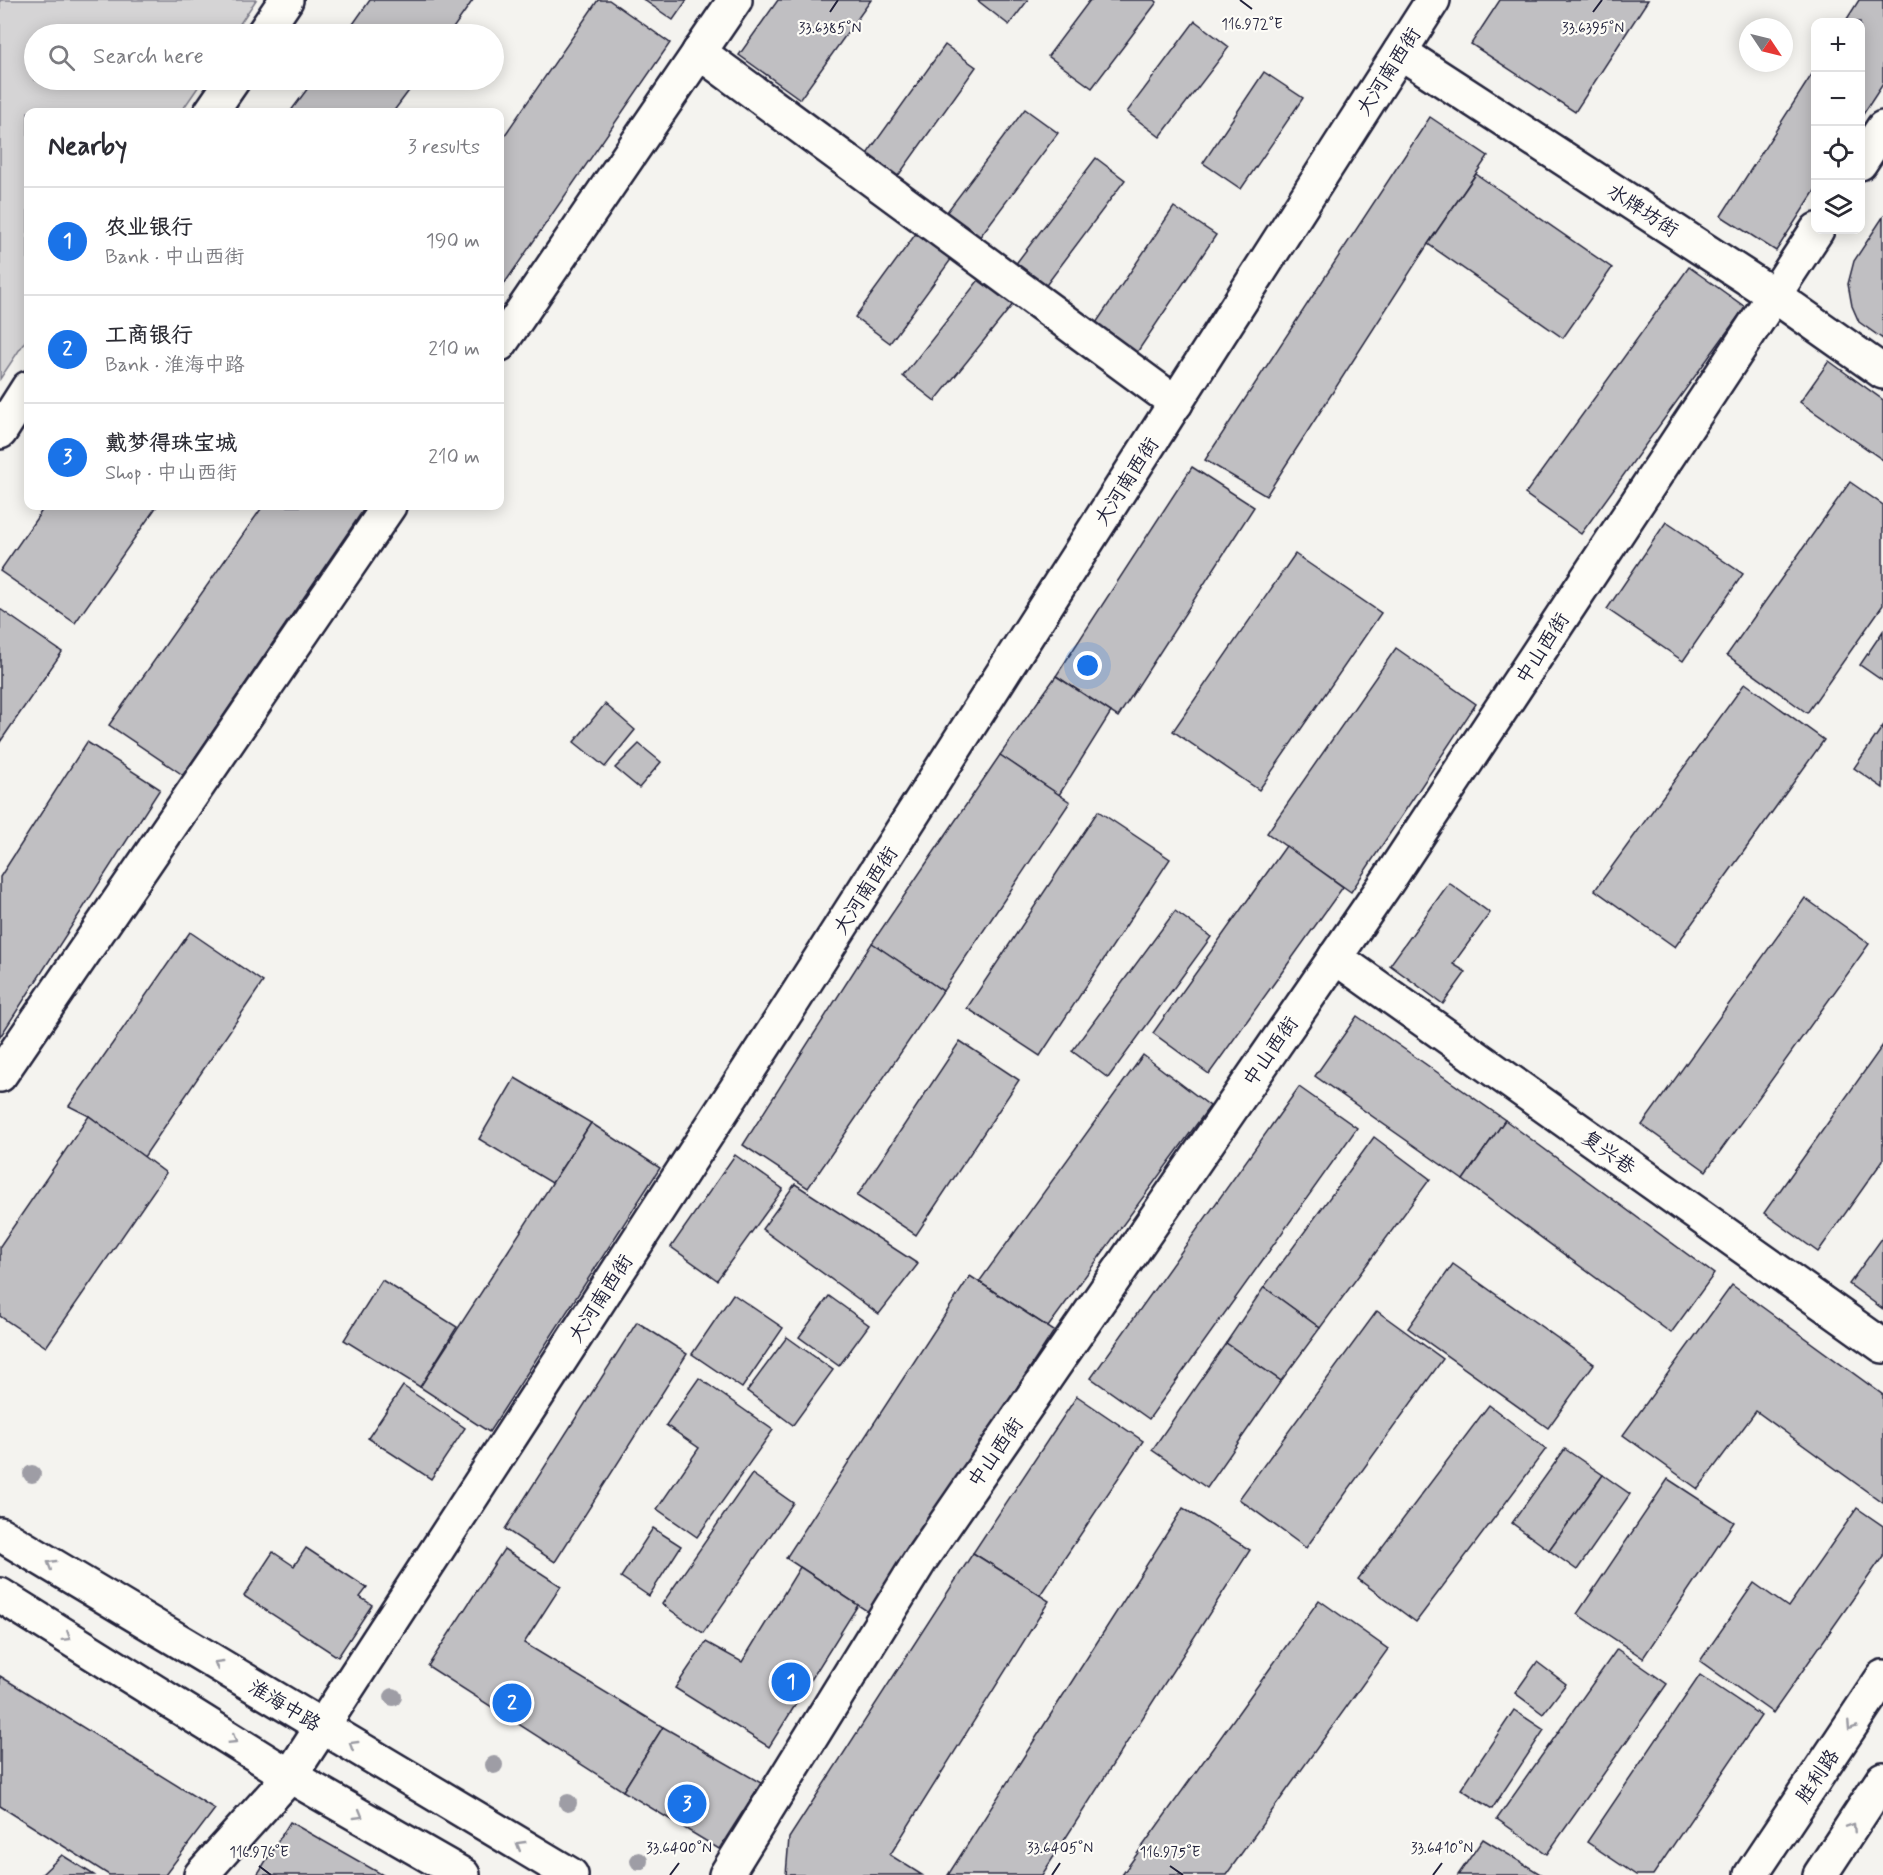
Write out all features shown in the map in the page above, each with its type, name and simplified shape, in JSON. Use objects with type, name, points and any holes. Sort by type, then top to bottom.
[{"type":"street","points":[[270,24],[286,0]]},
{"type":"street","points":[[504,332],[735,0]]},
{"type":"street","name":"大河南西街","points":[[201,1875],[290,1776],[792,1004],[1433,0]]},
{"type":"street","points":[[699,52],[1176,403]]},
{"type":"street","name":"水牌坊街","points":[[1400,52],[1775,296],[1883,372]]},
{"type":"street","points":[[214,108],[226,90]]},
{"type":"street","points":[[1865,155],[1883,128]]},
{"type":"street","name":"中山西街","points":[[726,1875],[921,1559],[1389,879],[1814,234]]},
{"type":"street","points":[[0,432],[24,394]]},
{"type":"street","points":[[0,1075],[386,510]]},
{"type":"street","name":"复兴巷","points":[[1335,957],[1883,1346]]},
{"type":"street","name":"淮海中路","points":[[0,1534],[571,1875]]},
{"type":"street","points":[[0,1595],[290,1776],[463,1875]]},
{"type":"street","name":"胜利路","points":[[1751,1875],[1883,1677]]},
{"type":"street","points":[[1820,1875],[1879,1793]]},
{"type":"shaded area","points":[[0,0],[256,0],[240,24],[24,24],[24,90],[196,90],[184,108],[24,108],[24,343],[0,379]]},
{"type":"building","points":[[370,0],[473,0],[456,24],[353,24]]},
{"type":"building","points":[[598,0],[609,0],[670,43],[504,284],[504,136]]},
{"type":"building","points":[[644,0],[687,0],[673,20]]},
{"type":"building","points":[[778,0],[871,0],[800,99],[739,55]]},
{"type":"building","points":[[977,0],[1028,0],[1009,25]]},
{"type":"building","points":[[1090,0],[1155,0],[1157,2],[1092,88],[1048,56]]},
{"type":"building","points":[[1500,0],[1648,0],[1575,112],[1471,44]]},
{"type":"building","points":[[1859,0],[1883,0],[1883,84],[1865,111],[1865,18],[1848,18]]},
{"type":"building","points":[[1195,21],[1229,47],[1160,137],[1127,112]]},
{"type":"building","points":[[945,45],[976,67],[893,183],[862,161]]},
{"type":"building","points":[[1264,72],[1303,98],[1241,189],[1203,163]]},
{"type":"building","points":[[1811,76],[1811,197],[1776,251],[1721,216]]},
{"type":"building","points":[[306,90],[410,90],[396,108],[293,108]]},
{"type":"building","points":[[1025,109],[1058,133],[979,238],[946,213]]},
{"type":"building","points":[[1430,117],[1488,156],[1428,244],[1266,496],[1205,460]]},
{"type":"building","points":[[1096,158],[1125,180],[1038,296],[1008,274]]},
{"type":"building","points":[[1476,174],[1612,268],[1563,338],[1428,244]]},
{"type":"building","points":[[1174,207],[1216,235],[1136,354],[1094,326]]},
{"type":"building","points":[[1883,217],[1883,339],[1859,322],[1852,306],[1848,284],[1854,261]]},
{"type":"building","points":[[920,228],[955,254],[890,343],[855,317]]},
{"type":"building","points":[[1689,267],[1745,307],[1581,534],[1525,494]]},
{"type":"building","points":[[985,272],[1018,298],[935,401],[903,376]]},
{"type":"building","points":[[1829,361],[1883,400],[1883,460],[1800,402]]},
{"type":"building","points":[[1192,467],[1254,507],[1118,717],[1056,676]]},
{"type":"building","points":[[1850,482],[1883,505],[1883,605],[1807,713],[1727,655]]},
{"type":"building","points":[[42,510],[154,510],[75,623],[0,571]]},
{"type":"building","points":[[260,510],[363,510],[183,775],[109,725]]},
{"type":"building","points":[[1666,522],[1743,574],[1683,661],[1607,609]]},
{"type":"building","points":[[1295,554],[1381,613],[1259,790],[1173,731]]},
{"type":"building","points":[[0,609],[62,652],[0,742]]},
{"type":"building","points":[[1883,631],[1883,681],[1860,665]]},
{"type":"building","points":[[1396,648],[1476,704],[1351,892],[1267,833]]},
{"type":"building","points":[[1056,676],[1111,712],[1059,795],[1000,755]]},
{"type":"building","points":[[1745,683],[1824,740],[1675,947],[1595,890]]},
{"type":"building","points":[[605,704],[635,730],[605,767],[574,742]]},
{"type":"building","points":[[1883,726],[1883,788],[1854,768]]},
{"type":"building","points":[[87,742],[160,789],[0,1037],[0,877]]},
{"type":"building","points":[[639,744],[661,762],[639,788],[615,768]]},
{"type":"building","points":[[1000,755],[1070,802],[943,991],[872,943]]},
{"type":"building","points":[[1098,811],[1170,859],[1040,1056],[967,1008]]},
{"type":"building","points":[[1286,846],[1343,887],[1209,1074],[1153,1033]]},
{"type":"building","points":[[1449,883],[1490,913],[1453,964],[1466,972],[1443,1004],[1390,965]]},
{"type":"building","points":[[1805,898],[1869,944],[1706,1171],[1642,1125]]},
{"type":"building","points":[[1175,911],[1211,937],[1108,1078],[1072,1051]]},
{"type":"building","points":[[190,932],[263,982],[144,1157],[89,1116],[69,1106]]},
{"type":"building","points":[[872,943],[943,991],[808,1188],[743,1145]]},
{"type":"building","points":[[1357,1016],[1505,1120],[1463,1180],[1315,1076]]},
{"type":"building","points":[[960,1041],[1019,1080],[916,1235],[857,1196]]},
{"type":"building","points":[[1883,1045],[1883,1160],[1818,1252],[1764,1213]]},
{"type":"building","points":[[1143,1055],[1210,1106],[1048,1327],[979,1282]]},
{"type":"building","points":[[515,1078],[591,1123],[552,1183],[479,1139]]},
{"type":"building","points":[[1299,1087],[1357,1128],[1149,1419],[1091,1378]]},
{"type":"building","points":[[89,1116],[166,1173],[46,1347],[0,1316],[0,1246]]},
{"type":"building","points":[[1505,1120],[1714,1274],[1671,1333],[1463,1180]]},
{"type":"building","points":[[591,1123],[660,1168],[489,1432],[420,1387]]},
{"type":"building","points":[[1374,1137],[1430,1179],[1320,1328],[1264,1287]]},
{"type":"building","points":[[735,1155],[783,1189],[717,1280],[671,1247]]},
{"type":"building","points":[[795,1184],[918,1264],[879,1314],[762,1229]]},
{"type":"building","points":[[1883,1237],[1883,1309],[1849,1284]]},
{"type":"building","points":[[1453,1264],[1594,1364],[1548,1428],[1408,1328]]},
{"type":"building","points":[[970,1276],[1054,1331],[870,1613],[786,1558]]},
{"type":"building","points":[[382,1280],[457,1327],[420,1387],[344,1340]]},
{"type":"building","points":[[1732,1285],[1883,1395],[1883,1503],[1756,1411],[1698,1489],[1623,1435]]},
{"type":"building","points":[[1264,1287],[1320,1328],[1281,1381],[1226,1343]]},
{"type":"building","points":[[733,1294],[783,1328],[742,1388],[692,1354]]},
{"type":"building","points":[[829,1296],[869,1325],[839,1366],[799,1337]]},
{"type":"building","points":[[1377,1311],[1443,1359],[1306,1548],[1239,1499]]},
{"type":"building","points":[[637,1322],[687,1354],[555,1562],[505,1529]]},
{"type":"building","points":[[787,1337],[833,1370],[793,1425],[747,1391]]},
{"type":"building","points":[[1226,1343],[1281,1381],[1207,1488],[1152,1450]]},
{"type":"building","points":[[699,1378],[773,1430],[697,1537],[657,1509],[699,1448],[666,1425]]},
{"type":"building","points":[[403,1386],[465,1428],[431,1479],[368,1438]]},
{"type":"building","points":[[1077,1396],[1143,1441],[1040,1595],[973,1553]]},
{"type":"building","points":[[1489,1405],[1546,1449],[1416,1622],[1358,1579]]},
{"type":"building","points":[[1565,1449],[1603,1475],[1549,1550],[1512,1523]]},
{"type":"building","points":[[752,1474],[793,1503],[703,1633],[662,1604]]},
{"type":"building","points":[[1603,1475],[1630,1494],[1577,1570],[1549,1550]]},
{"type":"building","points":[[1668,1479],[1734,1522],[1643,1658],[1577,1614]]},
{"type":"building","points":[[1183,1508],[1250,1550],[1042,1875],[948,1875]]},
{"type":"building","points":[[1857,1508],[1883,1526],[1883,1556],[1773,1713],[1700,1661],[1754,1583],[1788,1607]]},
{"type":"building","points":[[653,1528],[681,1546],[649,1596],[621,1577]]},
{"type":"building","points":[[306,1548],[367,1588],[360,1597],[372,1605],[338,1657],[244,1596],[273,1552],[294,1566]]},
{"type":"building","points":[[504,1549],[561,1586],[524,1643],[663,1727],[623,1791],[428,1666]]},
{"type":"building","points":[[973,1553],[1049,1601],[890,1855],[922,1875],[786,1875],[789,1838]]},
{"type":"building","points":[[800,1567],[858,1605],[769,1747],[675,1688],[706,1642],[742,1662]]},
{"type":"building","points":[[1319,1600],[1388,1649],[1226,1875],[1122,1875]]},
{"type":"building","points":[[1617,1649],[1667,1684],[1547,1854],[1497,1819]]},
{"type":"building","points":[[1537,1662],[1566,1684],[1543,1714],[1515,1693]]},
{"type":"building","points":[[1700,1675],[1761,1716],[1653,1875],[1636,1875],[1587,1842]]},
{"type":"building","points":[[0,1676],[215,1809],[165,1875],[109,1875],[0,1806]]},
{"type":"building","points":[[1514,1710],[1544,1730],[1492,1809],[1461,1789]]},
{"type":"building","points":[[663,1727],[761,1783],[719,1849],[623,1791]]},
{"type":"building","points":[[290,1822],[383,1875],[257,1875]]},
{"type":"building","points":[[1483,1839],[1542,1875],[1458,1875]]},
{"type":"building","points":[[62,1855],[94,1875],[41,1875]]},
{"type":"place","name":"农业银行","points":[[791,1682]]},
{"type":"place","name":"工商银行","points":[[512,1703]]},
{"type":"place","name":"戴梦得珠宝城","points":[[687,1804]]}]
